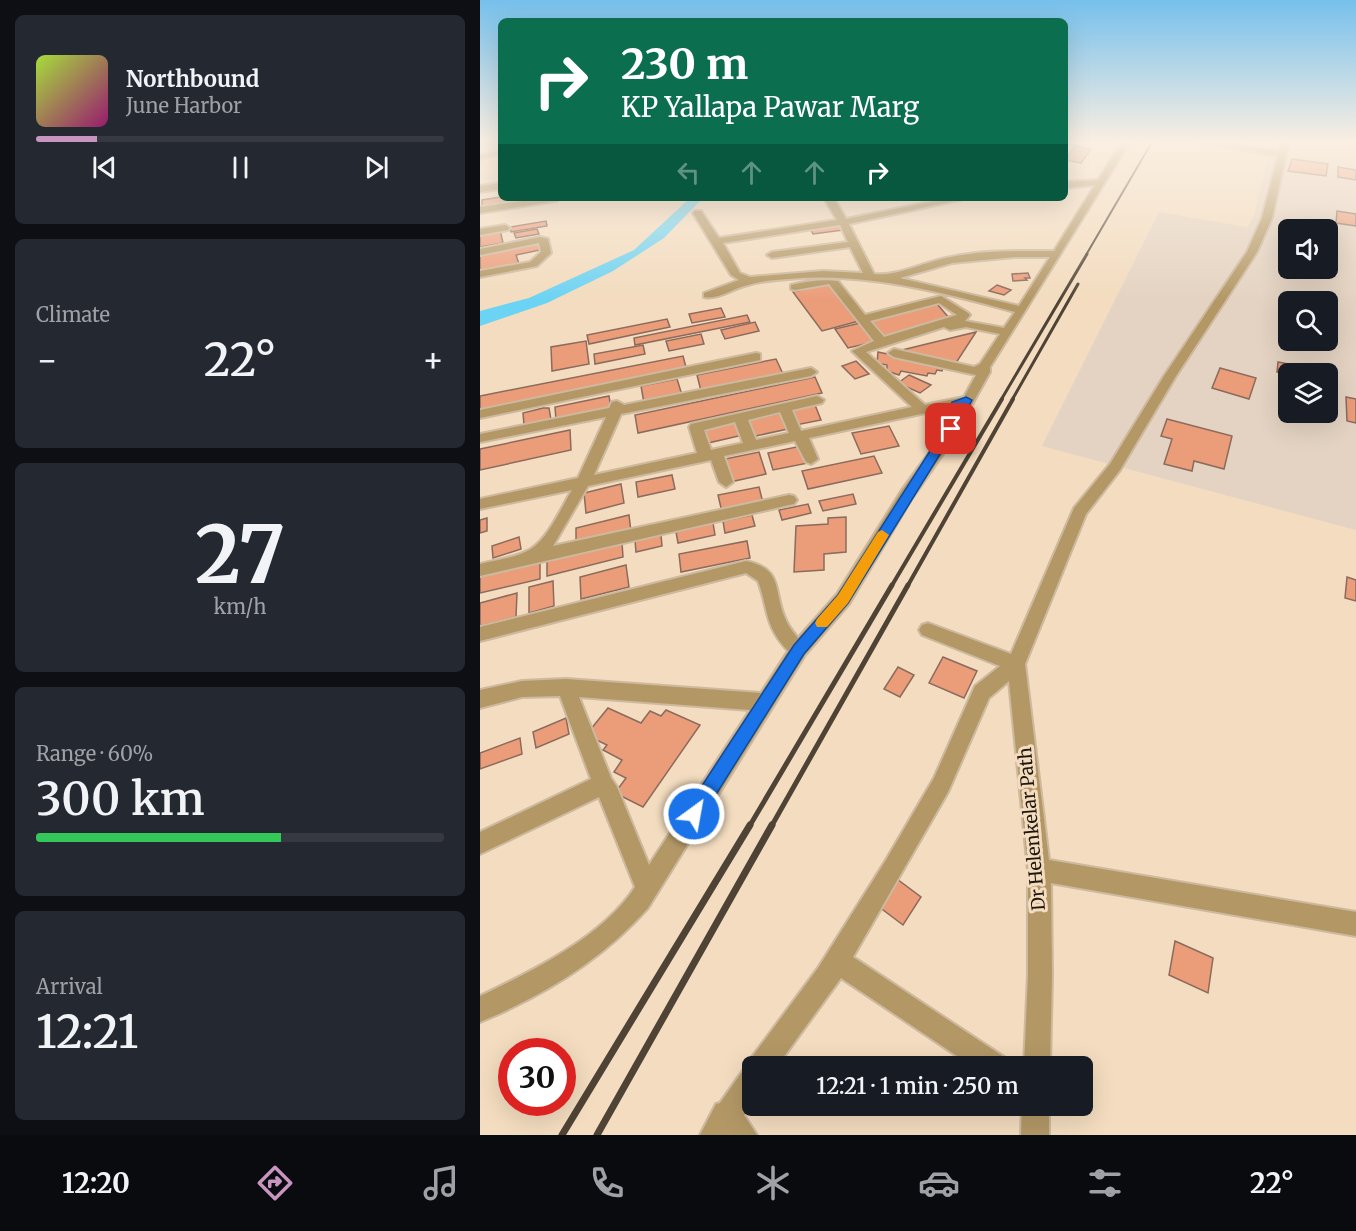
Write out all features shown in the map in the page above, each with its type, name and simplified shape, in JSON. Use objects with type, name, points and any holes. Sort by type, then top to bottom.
[{"type":"street","points":[[980,369],[1008,332],[1094,195]]},
{"type":"street","points":[[768,1056],[837,961],[894,868],[941,785],[982,692],[1016,664],[1079,512],[1115,467],[1170,376],[1252,252],[1267,218],[1272,195]]},
{"type":"street","points":[[480,210],[537,201]]},
{"type":"street","points":[[831,201],[869,275]]},
{"type":"street","points":[[912,201],[916,207]]},
{"type":"street","points":[[717,241],[843,222],[947,201]]},
{"type":"street","points":[[698,213],[736,275],[750,281]]},
{"type":"street","points":[[480,232],[505,228]]},
{"type":"street","points":[[480,251],[540,240],[544,241],[546,253],[533,264],[480,274]]},
{"type":"street","points":[[772,255],[854,244]]},
{"type":"street","points":[[480,251],[502,245]]},
{"type":"street","points":[[891,278],[914,268],[954,259],[1057,254]]},
{"type":"street","points":[[708,295],[750,281],[800,274],[848,273],[934,286],[1022,310]]},
{"type":"street","points":[[834,283],[881,342]]},
{"type":"street","points":[[795,287],[849,283]]},
{"type":"street","points":[[863,319],[941,299],[964,315],[960,319],[858,351],[923,410]]},
{"type":"street","points":[[906,342],[955,325],[966,324],[1008,332]]},
{"type":"street","points":[[480,1009],[529,985],[599,942],[622,922],[647,888],[799,650],[843,599],[936,451],[943,444],[962,401],[984,372],[980,369],[894,353]]},
{"type":"street","points":[[480,414],[756,357]]},
{"type":"street","points":[[480,438],[811,372]]},
{"type":"street","points":[[518,561],[539,551],[549,540],[583,483],[615,412],[621,386]]},
{"type":"street","points":[[726,482],[696,427],[817,399]]},
{"type":"street","points":[[480,504],[962,401]]},
{"type":"street","points":[[784,407],[811,459]]},
{"type":"street","points":[[740,417],[751,447]]},
{"type":"street","points":[[480,570],[789,500]]},
{"type":"street","points":[[480,634],[746,567],[756,568],[765,575],[775,618],[787,639],[799,650]]},
{"type":"street","points":[[928,630],[1016,664]]},
{"type":"street","name":"Dr Helenkelar Path","points":[[1016,664],[1039,870],[1040,975],[1037,1056]]},
{"type":"street","points":[[480,699],[522,689],[566,687],[764,702]]},
{"type":"street","points":[[566,687],[603,784],[610,794],[647,888]]},
{"type":"street","points":[[480,843],[603,784]]},
{"type":"street","points":[[1039,870],[1356,924]]},
{"type":"street","points":[[837,961],[980,1056]]},
{"type":"street","points":[[727,1128],[742,1099]]},
{"type":"street","points":[[1035,1135],[1036,1116]]},
{"type":"shaded area","points":[[1259,195],[1356,195],[1356,530],[1042,446],[1159,212],[1247,227],[1254,216]]},
{"type":"water","points":[[687,201],[700,201],[664,238],[613,271],[547,303],[480,326],[480,311],[529,298],[634,250]]},
{"type":"building","points":[[498,197],[498,201],[528,201],[482,208],[482,200]]},
{"type":"building","points":[[1337,211],[1356,214],[1356,226],[1338,223]]},
{"type":"building","points":[[546,221],[547,226],[511,232],[510,227]]},
{"type":"building","points":[[841,224],[844,230],[813,234],[810,228]]},
{"type":"building","points":[[537,229],[539,234],[516,238],[514,233]]},
{"type":"building","points":[[500,230],[503,243],[480,247],[480,234]]},
{"type":"building","points":[[538,243],[540,250],[516,255],[519,264],[480,272],[480,255]]},
{"type":"building","points":[[1028,273],[1030,278],[1025,278],[1027,280],[1013,281],[1012,274]]},
{"type":"building","points":[[829,283],[859,321],[822,331],[793,292]]},
{"type":"building","points":[[997,285],[1011,290],[1004,295],[989,291]]},
{"type":"building","points":[[937,304],[951,320],[882,337],[869,320]]},
{"type":"building","points":[[721,308],[725,317],[692,323],[689,314]]},
{"type":"building","points":[[747,315],[750,322],[635,345],[634,338]]},
{"type":"building","points":[[667,319],[670,327],[589,344],[587,335]]},
{"type":"building","points":[[755,322],[759,331],[725,339],[721,330]]},
{"type":"building","points":[[860,323],[874,342],[848,348],[835,329]]},
{"type":"building","points":[[976,332],[956,363],[902,350]]},
{"type":"building","points":[[701,334],[704,344],[669,351],[666,341]]},
{"type":"building","points":[[586,341],[589,364],[552,371],[551,347]]},
{"type":"building","points":[[643,345],[645,354],[595,364],[594,354]]},
{"type":"building","points":[[878,352],[944,366],[942,371],[937,370],[935,374],[928,373],[927,376],[901,371],[899,375],[887,371],[887,365],[877,363]]},
{"type":"building","points":[[683,356],[687,371],[480,413],[480,396]]},
{"type":"building","points":[[776,359],[783,374],[701,391],[697,375]]},
{"type":"building","points":[[856,361],[869,374],[855,379],[842,366]]},
{"type":"building","points":[[1220,368],[1256,378],[1249,399],[1212,388]]},
{"type":"building","points":[[909,375],[931,385],[920,393],[898,383]]},
{"type":"building","points":[[815,377],[822,393],[638,433],[635,415]]},
{"type":"building","points":[[677,379],[682,395],[644,403],[641,386]]},
{"type":"building","points":[[609,396],[611,408],[556,420],[555,407]]},
{"type":"building","points":[[1346,397],[1356,399],[1356,423],[1347,421]]},
{"type":"building","points":[[815,405],[821,420],[796,425],[790,410]]},
{"type":"building","points":[[549,408],[551,420],[524,425],[523,413]]},
{"type":"building","points":[[781,413],[788,429],[751,437],[746,421]]},
{"type":"building","points":[[1167,419],[1232,436],[1224,469],[1194,461],[1192,471],[1164,464],[1172,439],[1161,436]]},
{"type":"building","points":[[738,421],[743,435],[708,443],[704,429]]},
{"type":"building","points":[[889,426],[899,446],[861,454],[852,433]]},
{"type":"building","points":[[570,430],[571,450],[480,470],[480,449]]},
{"type":"building","points":[[801,446],[808,463],[773,470],[768,453]]},
{"type":"building","points":[[759,452],[766,474],[730,482],[725,459]]},
{"type":"building","points":[[874,456],[882,473],[808,489],[802,471]]},
{"type":"building","points":[[672,475],[675,489],[638,497],[636,482]]},
{"type":"building","points":[[621,484],[624,503],[586,513],[584,493]]},
{"type":"building","points":[[759,487],[763,503],[722,512],[718,495]]},
{"type":"building","points":[[853,494],[856,504],[823,511],[819,501]]},
{"type":"building","points":[[808,504],[811,513],[782,520],[779,510]]},
{"type":"building","points":[[629,515],[631,532],[576,545],[576,528]]},
{"type":"building","points":[[752,515],[755,526],[725,533],[723,521]]},
{"type":"building","points":[[846,517],[846,552],[824,554],[824,570],[794,572],[796,526],[828,524],[828,518]]},
{"type":"building","points":[[487,518],[487,531],[480,533],[480,520]]},
{"type":"building","points":[[713,523],[715,535],[678,543],[676,532]]},
{"type":"building","points":[[661,535],[662,546],[636,552],[635,541]]},
{"type":"building","points":[[519,537],[521,549],[493,558],[492,546]]},
{"type":"building","points":[[747,541],[750,558],[681,572],[679,554]]},
{"type":"building","points":[[622,543],[623,557],[547,576],[547,561]]},
{"type":"building","points":[[540,562],[540,579],[480,593],[480,576]]},
{"type":"building","points":[[626,565],[629,587],[581,599],[580,577]]},
{"type":"building","points":[[1347,577],[1356,580],[1356,601],[1345,598]]},
{"type":"building","points":[[553,581],[554,606],[529,613],[529,587]]},
{"type":"building","points":[[517,593],[516,617],[480,626],[480,603]]},
{"type":"building","points":[[943,657],[977,671],[964,698],[929,683]]},
{"type":"building","points":[[898,667],[914,675],[900,697],[884,689]]},
{"type":"building","points":[[608,708],[641,723],[650,711],[661,716],[666,710],[700,725],[643,807],[615,793],[626,778],[614,772],[622,760],[603,750],[607,745],[586,735]]},
{"type":"building","points":[[566,718],[569,734],[536,748],[533,732]]},
{"type":"building","points":[[520,738],[522,754],[480,769],[480,753]]},
{"type":"building","points":[[893,876],[921,897],[903,925],[874,903]]},
{"type":"building","points":[[1175,941],[1213,958],[1208,993],[1169,975]]},
{"type":"railway","points":[[1086,255],[1121,195]]},
{"type":"railway","points":[[1001,400],[1087,254]]},
{"type":"railway","points":[[1012,400],[1078,284]]},
{"type":"railway","points":[[891,587],[1002,399]]},
{"type":"railway","points":[[907,587],[1013,399]]},
{"type":"railway","points":[[749,827],[892,585]]},
{"type":"railway","points":[[771,827],[908,585]]},
{"type":"railway","points":[[562,1135],[750,825]]},
{"type":"railway","points":[[597,1135],[772,825]]},
{"type":"slow traffic","points":[[822,623],[843,599],[882,535]]},
{"type":"route","points":[[694,814],[799,650],[843,599],[936,451],[934,441],[958,402],[966,400],[951,429]]}]
